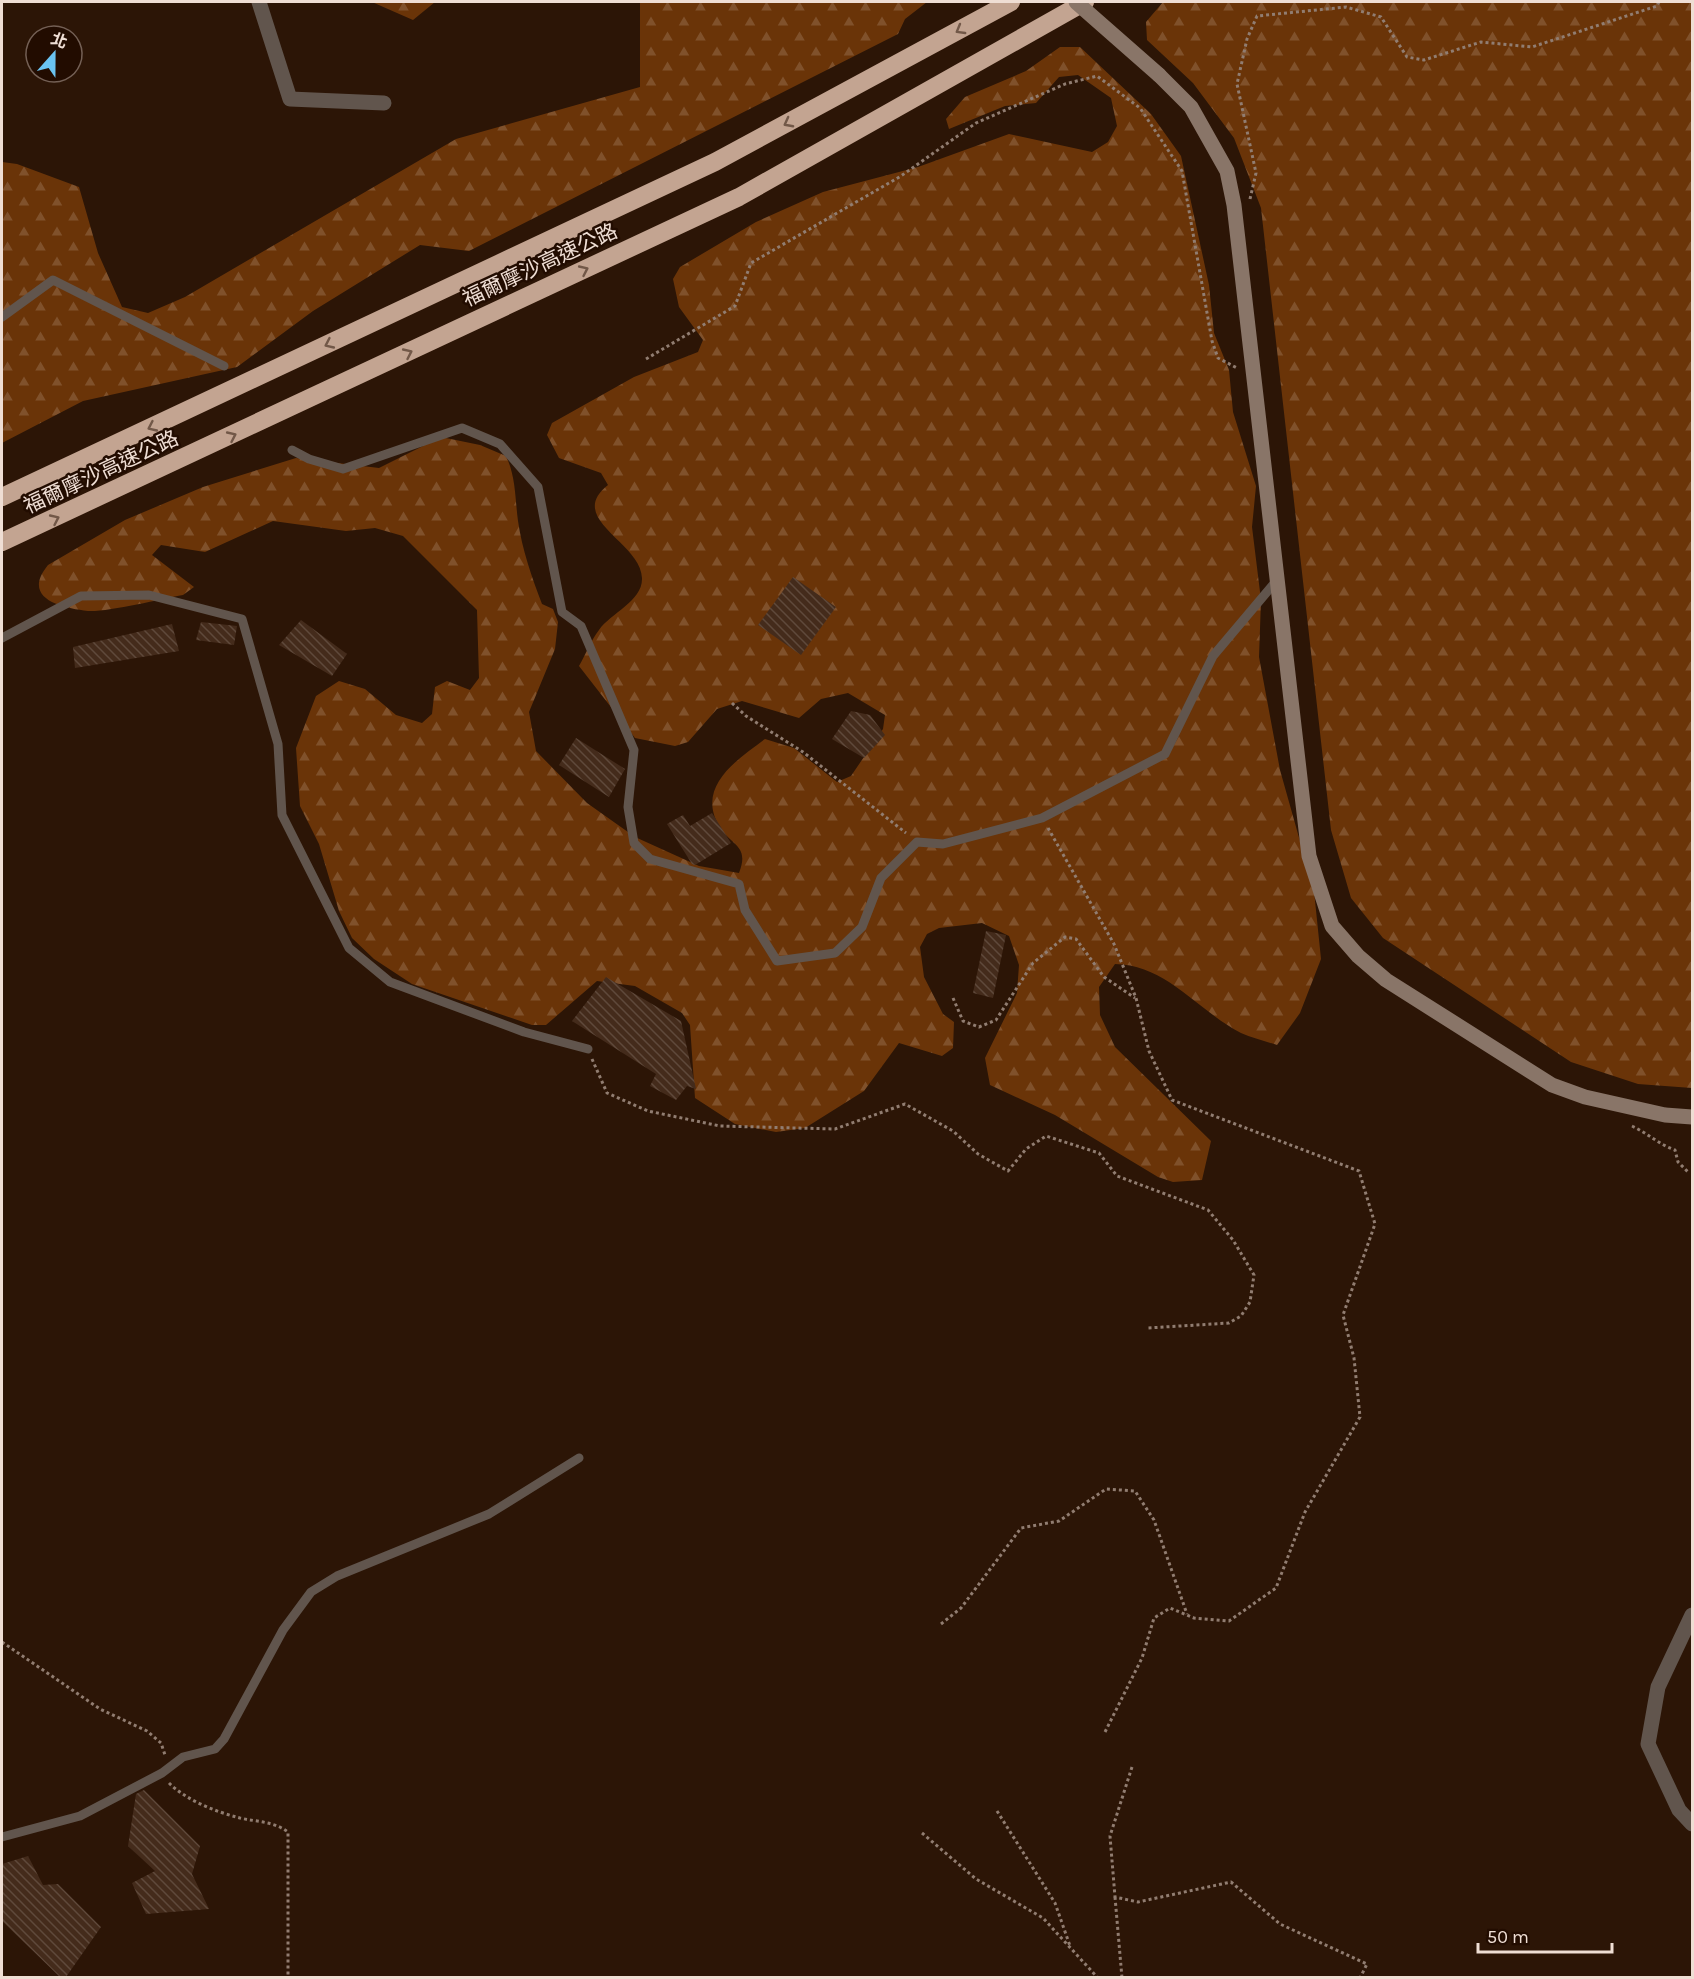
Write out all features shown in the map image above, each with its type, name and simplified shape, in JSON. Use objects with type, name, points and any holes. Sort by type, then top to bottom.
[{"type":"highway","name":"福爾摩沙高速公路","points":[[2,497],[715,162],[1011,2]]},
{"type":"highway","name":"福爾摩沙高速公路","points":[[2,542],[739,197],[1084,2]]},
{"type":"street","points":[[259,2],[290,99],[384,103]]},
{"type":"street","points":[[1076,2],[1159,75],[1191,107],[1227,171],[1234,205],[1309,856],[1332,926],[1358,956],[1386,980],[1552,1085],[1584,1097],[1665,1115],[1692,1117]]},
{"type":"street","points":[[1692,1615],[1658,1687],[1648,1744],[1679,1810],[1692,1824]]},
{"type":"lane","points":[[2,317],[53,280],[224,366]]},
{"type":"lane","points":[[292,450],[309,459],[343,469],[462,428],[500,444],[538,487],[562,612],[581,626],[634,750],[628,807],[634,843],[650,859],[739,884],[745,910],[777,961],[835,953],[862,927],[881,878],[917,842],[943,844],[1042,818],[1165,754],[1213,656],[1277,580]]},
{"type":"lane","points":[[2,638],[81,596],[149,595],[242,619],[278,744],[282,815],[349,948],[390,981],[524,1032],[588,1049]]},
{"type":"lane","points":[[2,1837],[80,1816],[162,1773],[183,1756],[214,1749],[224,1739],[283,1630],[311,1592],[338,1576],[489,1514],[579,1458]]},
{"type":"path","points":[[1249,208],[1256,173],[1237,84],[1247,39],[1257,16],[1346,7],[1381,17],[1407,57],[1424,60],[1481,42],[1532,47],[1657,6],[1659,2]]},
{"type":"path","points":[[646,359],[735,306],[751,263],[901,176],[976,123],[1065,84],[1097,76],[1140,108],[1182,171],[1218,358],[1254,376]]},
{"type":"path","points":[[732,703],[746,716],[803,752],[917,842]]},
{"type":"path","points":[[1042,818],[1080,889],[1114,944],[1136,998],[1149,1051],[1172,1100],[1359,1171],[1375,1224],[1343,1314],[1354,1358],[1360,1417],[1305,1512],[1276,1588],[1229,1621],[1187,1615],[1170,1608],[1154,1618],[1142,1658],[1105,1732]]},
{"type":"path","points":[[953,998],[963,1021],[979,1027],[996,1020],[1033,963],[1065,937],[1076,939],[1104,977],[1136,998]]},
{"type":"path","points":[[588,1049],[607,1093],[648,1111],[720,1126],[835,1129],[905,1104],[954,1131],[978,1154],[1008,1171],[1026,1149],[1046,1136],[1099,1153],[1117,1176],[1208,1210],[1233,1240],[1254,1275],[1250,1302],[1241,1316],[1229,1323],[1148,1328]]},
{"type":"path","points":[[1630,1125],[1675,1150],[1678,1162],[1688,1172]]},
{"type":"path","points":[[941,1624],[961,1608],[1021,1528],[1059,1521],[1106,1489],[1135,1491],[1154,1520],[1187,1615]]},
{"type":"path","points":[[2,1642],[99,1709],[147,1731],[161,1743],[165,1754],[162,1773],[180,1792],[206,1806],[238,1818],[278,1824],[288,1832],[288,1977]]},
{"type":"path","points":[[1122,1977],[1110,1836],[1132,1767]]},
{"type":"path","points":[[998,1811],[1054,1903],[1070,1947]]},
{"type":"path","points":[[922,1833],[976,1880],[1043,1918],[1098,1977]]},
{"type":"path","points":[[1115,1897],[1138,1902],[1231,1882],[1280,1923],[1367,1964],[1360,1977]]},
{"type":"green space","points":[[372,2],[435,2],[413,20]]},
{"type":"green space","points":[[640,2],[927,2],[905,19],[898,34],[469,251],[420,245],[313,311],[237,367],[83,401],[2,443],[2,162],[17,164],[79,187],[98,253],[122,307],[148,313],[185,297],[456,139],[640,87]]},
{"type":"green space","points":[[1163,2],[1692,2],[1692,1088],[1638,1084],[1571,1062],[1383,938],[1351,898],[1331,830],[1261,208],[1234,138],[1193,83],[1147,40],[1146,22]]},
{"type":"green space","points":[[1060,47],[1080,47],[1151,114],[1181,156],[1209,285],[1214,333],[1229,370],[1233,412],[1256,486],[1252,527],[1261,600],[1259,657],[1280,770],[1314,891],[1321,959],[1300,1013],[1277,1045],[1241,1033],[1225,1024],[1166,980],[1134,966],[1115,964],[1099,987],[1100,1015],[1115,1047],[1211,1141],[1202,1180],[1173,1182],[1158,1177],[1055,1115],[990,1085],[985,1058],[1017,993],[1019,965],[1009,936],[982,923],[939,928],[927,934],[920,947],[924,977],[943,1014],[954,1022],[953,1048],[942,1056],[899,1043],[864,1091],[805,1128],[776,1132],[735,1124],[695,1098],[690,1025],[682,1013],[635,986],[597,981],[546,1025],[532,1025],[412,984],[374,959],[352,938],[339,911],[319,844],[300,806],[296,748],[316,696],[339,681],[365,689],[396,715],[422,723],[432,714],[435,687],[447,681],[470,690],[479,678],[477,610],[403,536],[375,528],[346,531],[273,521],[205,552],[161,545],[152,555],[194,587],[183,595],[88,611],[56,604],[41,593],[39,586],[41,576],[48,565],[125,520],[203,487],[296,458],[379,468],[441,437],[480,445],[506,456],[513,480],[518,521],[528,563],[542,604],[553,609],[558,622],[555,649],[529,712],[536,751],[587,803],[635,837],[699,866],[739,873],[742,864],[741,851],[724,833],[713,812],[716,786],[732,765],[765,739],[794,748],[837,782],[851,776],[883,729],[885,715],[848,693],[821,699],[799,718],[742,701],[717,709],[688,742],[675,746],[635,738],[579,666],[599,630],[632,600],[641,586],[642,578],[638,565],[630,553],[608,531],[595,509],[597,497],[608,485],[601,473],[559,458],[547,435],[552,423],[634,377],[698,352],[703,340],[679,307],[673,279],[680,267],[756,222],[823,192],[918,167],[1009,134],[1092,152],[1108,142],[1117,126],[1111,98],[1078,75],[1059,77],[1036,103],[1005,106],[949,129],[946,119],[965,97],[1026,71]]},
{"type":"building","points":[[793,577],[836,607],[801,655],[758,625]]},
{"type":"building","points":[[301,620],[347,654],[332,676],[279,645]]},
{"type":"building","points":[[201,622],[237,626],[234,645],[196,640]]},
{"type":"building","points":[[172,624],[179,651],[75,668],[73,647]]},
{"type":"building","points":[[851,711],[870,715],[885,735],[864,758],[832,739]]},
{"type":"building","points":[[576,738],[625,769],[609,797],[559,765]]},
{"type":"building","points":[[712,813],[731,843],[695,865],[692,864],[667,824],[683,815],[690,826]]},
{"type":"building","points":[[986,931],[1006,935],[993,998],[973,993]]},
{"type":"building","points":[[606,977],[681,1021],[696,1089],[687,1086],[676,1100],[650,1086],[656,1074],[572,1021]]},
{"type":"building","points":[[144,1790],[200,1846],[192,1874],[209,1909],[146,1914],[132,1883],[155,1871],[128,1846],[136,1794]]},
{"type":"building","points":[[28,1856],[43,1885],[58,1884],[101,1927],[66,1977],[60,1977],[2,1921],[2,1864]]}]
